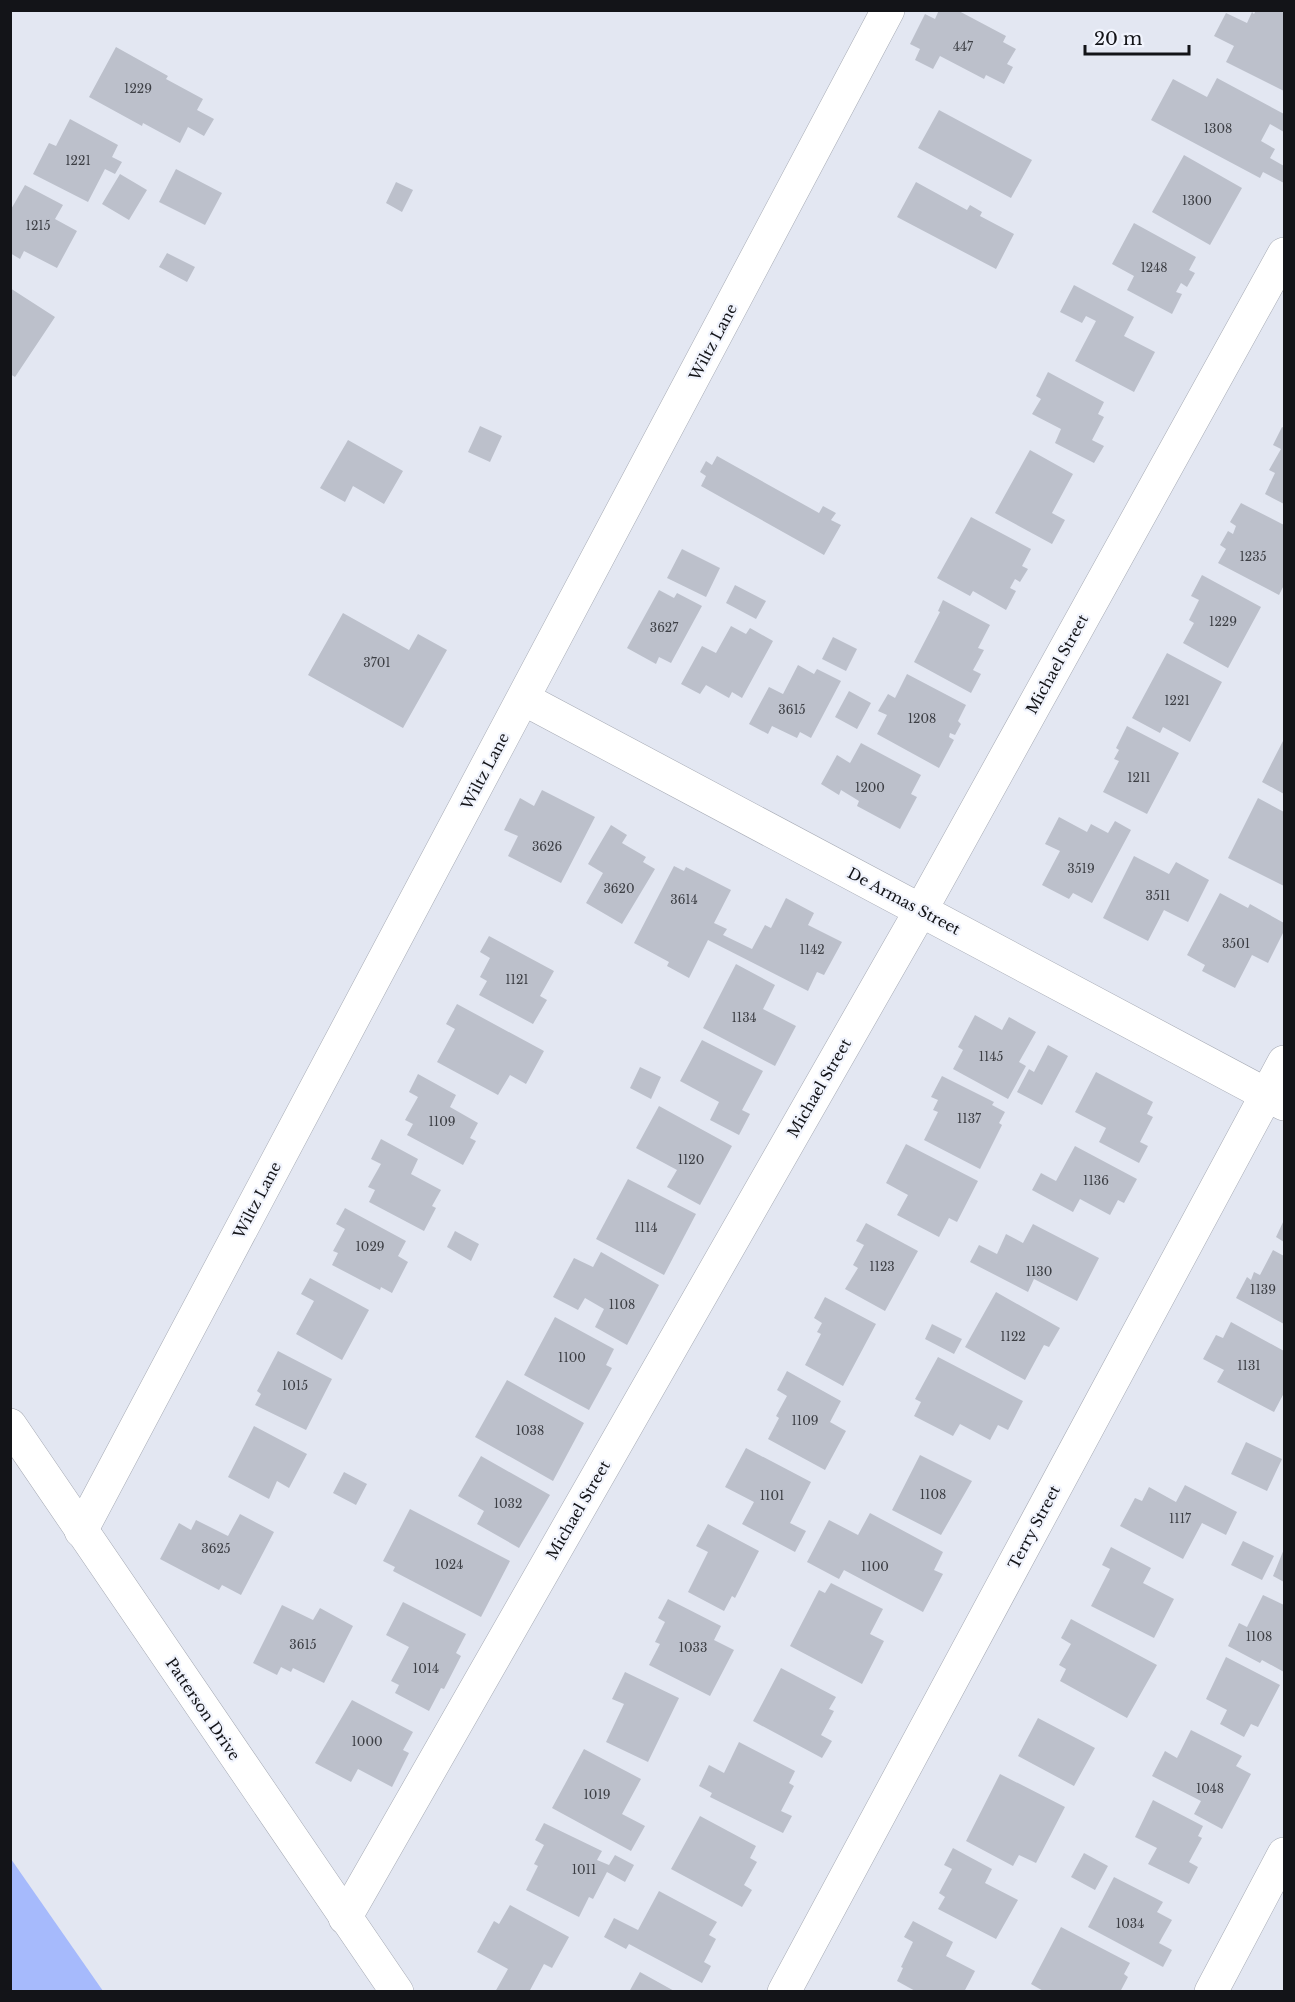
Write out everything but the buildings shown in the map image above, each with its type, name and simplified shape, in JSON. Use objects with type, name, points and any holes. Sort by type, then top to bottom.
[{"type":"street","name":"Wiltz Lane","points":[[81,1531],[888,10]]},
{"type":"street","name":"Michael Street","points":[[345,1918],[921,910],[1284,254]]},
{"type":"street","name":"De Armas Street","points":[[524,699],[1276,1099]]},
{"type":"street","name":"Terry Street","points":[[784,1992],[1276,1099],[1284,1062]]},
{"type":"street","name":"Patterson Drive","points":[[10,1425],[397,1992]]},
{"type":"street","points":[[1211,1992],[1284,1854]]},
{"type":"shaded area","points":[[11,1859],[103,1991],[11,1991]]}]
